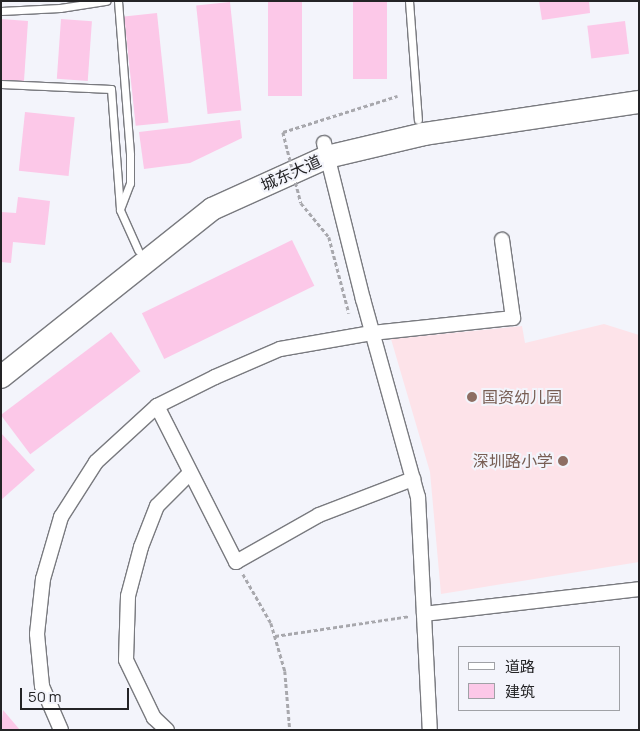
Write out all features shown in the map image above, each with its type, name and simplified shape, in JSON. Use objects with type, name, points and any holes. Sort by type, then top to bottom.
[{"type":"main road","name":"城东大道","points":[[1,359],[205,196],[326,150],[418,120],[639,87]]},
{"type":"main road","name":"城东大道","points":[[1,377],[212,209],[326,150],[639,102]]},
{"type":"street","points":[[326,150],[372,333],[418,497],[430,730]]},
{"type":"street","points":[[61,730],[42,686],[37,634],[46,570],[61,517],[96,462],[157,406],[215,377],[280,349],[372,333],[513,318],[502,240]]},
{"type":"street","points":[[157,406],[236,562],[319,516],[413,479]]},
{"type":"street","points":[[167,730],[154,718],[126,660],[128,596],[141,547],[157,506],[190,473]]},
{"type":"street","points":[[424,614],[639,589]]},
{"type":"lane","points":[[1,11],[60,8],[106,1]]},
{"type":"lane","points":[[118,1],[130,155],[130,183],[120,210]]},
{"type":"lane","points":[[411,2],[418,120]]},
{"type":"lane","points":[[1,84],[111,89],[120,210],[138,250]]},
{"type":"path","points":[[350,313],[329,237],[300,203],[283,132],[397,96]]},
{"type":"path","points":[[236,562],[271,623],[286,670],[290,730]]},
{"type":"path","points":[[275,636],[424,614]]},
{"type":"shaded area","name":"深圳路小学","points":[[604,324],[639,335],[639,562],[441,594],[430,472],[391,339],[522,326],[525,343]]},
{"type":"building","points":[[268,1],[302,1],[302,96],[268,96]]},
{"type":"building","points":[[353,1],[387,1],[387,79],[353,79]]},
{"type":"building","points":[[539,1],[589,1],[590,13],[542,20]]},
{"type":"building","points":[[230,2],[241,110],[208,114],[196,6]]},
{"type":"building","points":[[157,13],[168,122],[136,126],[124,16]]},
{"type":"building","points":[[1,19],[28,21],[24,81],[1,80]]},
{"type":"building","points":[[61,19],[92,21],[88,81],[57,79]]},
{"type":"building","points":[[625,21],[629,54],[591,58],[587,26]]},
{"type":"building","points":[[25,112],[75,117],[69,176],[19,171]]},
{"type":"building","points":[[240,120],[242,138],[190,163],[144,169],[139,132]]},
{"type":"building","points":[[18,197],[50,201],[45,245],[13,242],[11,263],[1,262],[1,212],[16,213]]},
{"type":"building","points":[[292,240],[314,286],[164,359],[142,313]]},
{"type":"building","points":[[111,332],[140,371],[30,454],[1,415]]},
{"type":"building","points":[[1,433],[35,470],[1,500]]},
{"type":"building","points":[[3,710],[20,730],[1,730]]},
{"type":"place","name":"国资幼儿园","points":[[472,397]]},
{"type":"place","name":"深圳路小学","points":[[563,461]]}]
